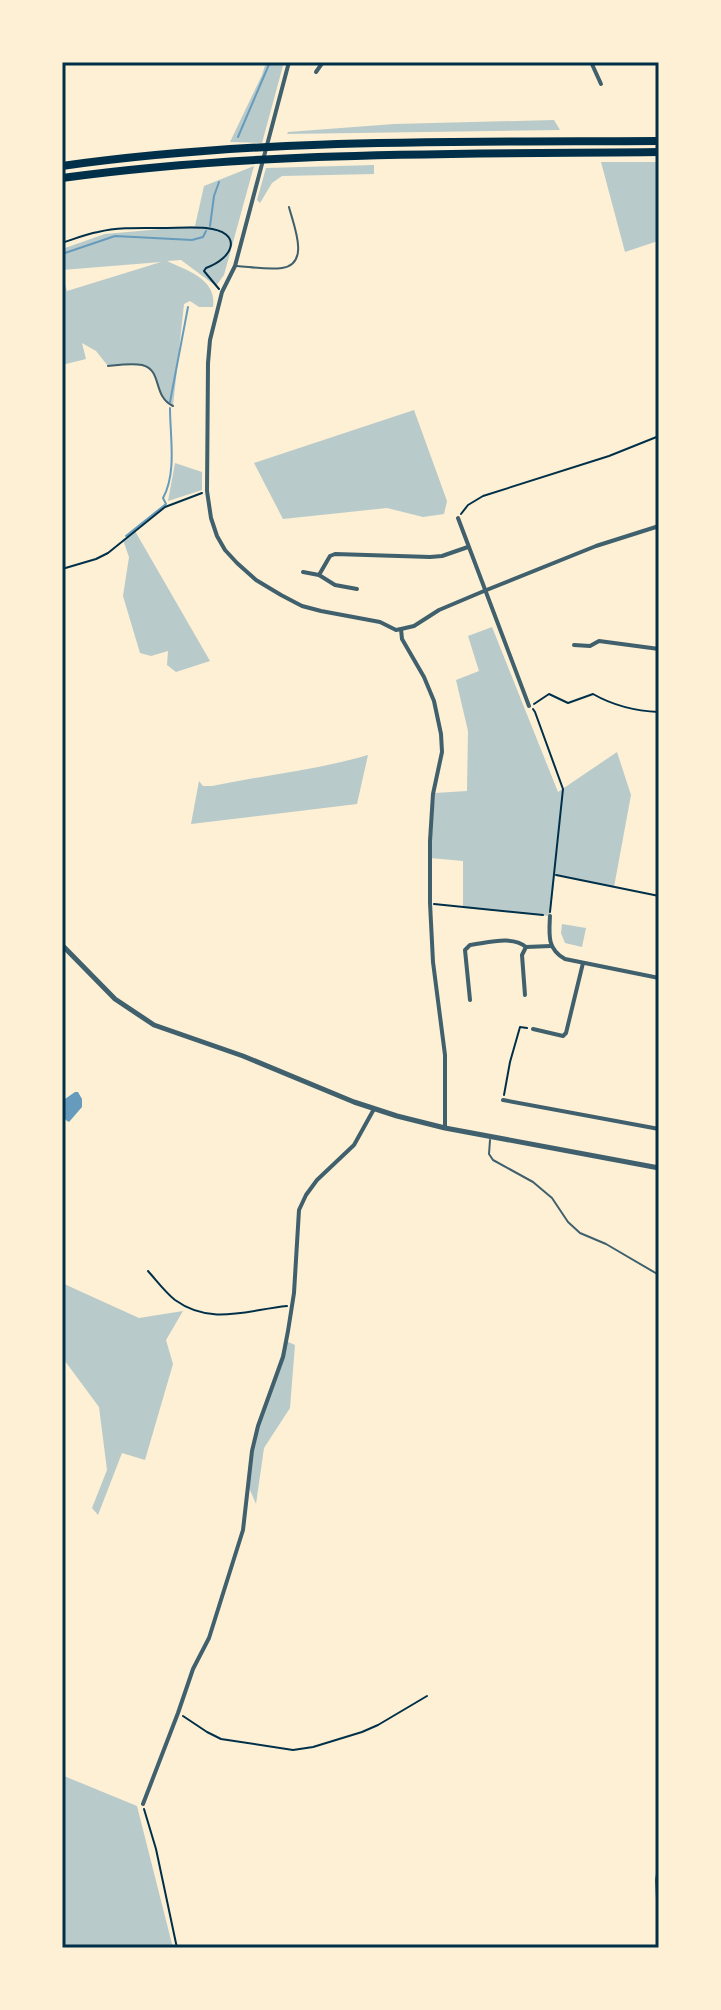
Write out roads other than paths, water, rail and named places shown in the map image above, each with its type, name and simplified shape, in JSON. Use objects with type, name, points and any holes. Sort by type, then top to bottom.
[{"type":"highway","points":[[62,166],[273,147],[659,141]]},
{"type":"highway","points":[[62,178],[258,159],[659,152]]},
{"type":"street","points":[[289,62],[235,266],[222,292],[210,340],[207,491],[211,518],[225,550],[256,580],[302,606],[380,622],[396,630],[414,626],[439,610],[596,546],[659,526]]},
{"type":"street","points":[[316,72],[323,62]]},
{"type":"street","points":[[591,62],[601,84]]},
{"type":"street","points":[[458,518],[529,706]]},
{"type":"street","points":[[319,575],[330,556],[335,554],[430,557],[468,547]]},
{"type":"street","points":[[303,572],[319,575],[335,585],[357,589]]},
{"type":"street","points":[[401,629],[402,639],[434,701],[441,734],[442,752],[432,809],[430,903],[431,940],[445,1055],[445,1128]]},
{"type":"street","points":[[574,645],[590,646],[599,641],[659,649]]},
{"type":"street","points":[[550,916],[549,938],[556,954],[565,959],[659,978]]},
{"type":"street","points":[[470,1000],[465,950],[470,945],[514,940],[526,947],[551,946]]},
{"type":"street","points":[[62,945],[115,999],[154,1025],[243,1056],[312,1086],[374,1109],[445,1128],[659,1168]]},
{"type":"street","points":[[525,995],[522,955],[526,947]]},
{"type":"street","points":[[533,1029],[563,1036],[566,1033],[583,963]]},
{"type":"street","points":[[503,1100],[659,1129]]},
{"type":"street","points":[[143,1804],[193,1669],[209,1638],[243,1530],[252,1451],[283,1357],[292,1306],[298,1217],[302,1201],[322,1174],[354,1145],[374,1109]]},
{"type":"street","points":[[659,1868],[659,1917]]},
{"type":"lane","points":[[235,266],[283,268],[294,261],[299,249],[289,207]]},
{"type":"lane","points":[[108,366],[139,364],[149,368],[157,379],[161,397],[173,406]]},
{"type":"lane","points":[[490,1137],[489,1154],[493,1160],[533,1182],[552,1198],[568,1222],[580,1233],[606,1244],[659,1275]]},
{"type":"water","points":[[75,1092],[82,1099],[82,1107],[69,1122],[63,1116],[62,1101]]},
{"type":"waterway","points":[[238,137],[270,62]]},
{"type":"waterway","points":[[210,226],[219,182]]},
{"type":"waterway","points":[[62,254],[115,236],[192,240],[203,237],[206,231]]},
{"type":"waterway","points":[[170,402],[188,307]]},
{"type":"waterway","points":[[126,536],[166,504],[163,498],[171,466],[170,408]]}]
